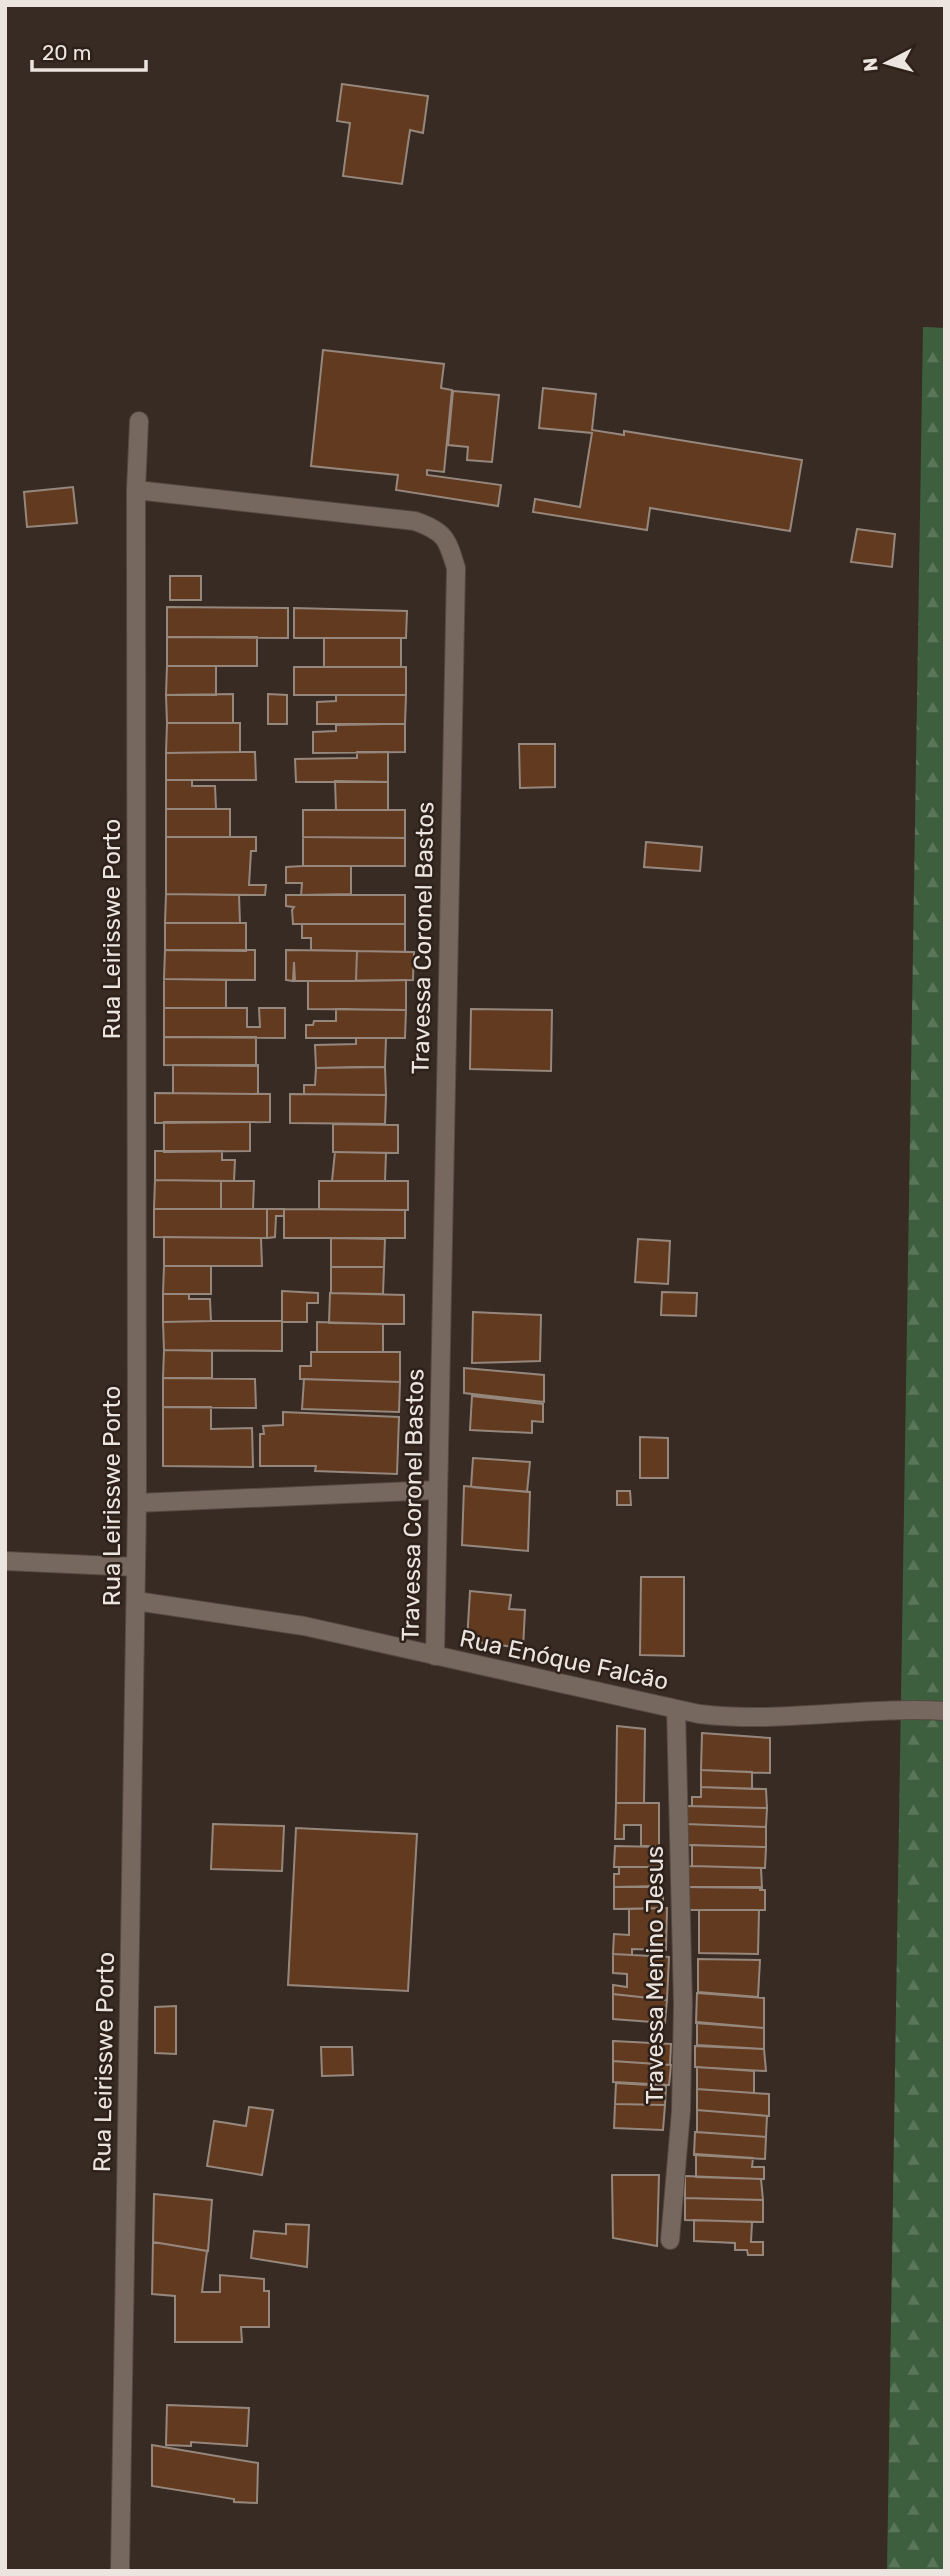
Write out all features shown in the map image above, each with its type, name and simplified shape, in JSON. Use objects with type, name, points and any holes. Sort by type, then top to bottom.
[{"type":"street","name":"Rua Leirisswe Porto","points":[[120,2571],[137,1503],[136,490],[139,421]]},
{"type":"street","name":"Travessa Coronel Bastos","points":[[136,490],[415,522],[438,529],[449,544],[456,568],[436,1490],[435,1656]]},
{"type":"street","points":[[137,1503],[436,1490]]},
{"type":"street","points":[[5,1561],[136,1567]]},
{"type":"street","name":"Rua Enóque Falcão","points":[[136,1601],[263,1618],[722,1717],[945,1711]]},
{"type":"street","name":"Travessa Menino Jesus","points":[[670,2240],[681,2111],[683,2004],[676,1709]]},
{"type":"green space","points":[[923,327],[945,328],[945,2571],[887,2571]]},
{"type":"building","points":[[342,84],[428,96],[423,133],[410,130],[402,184],[343,176],[350,123],[337,121]]},
{"type":"building","points":[[323,350],[444,364],[441,388],[452,390],[444,472],[427,470],[427,475],[501,485],[498,506],[396,490],[398,475],[311,466]]},
{"type":"building","points":[[543,388],[596,394],[592,430],[624,435],[624,431],[802,460],[790,531],[650,508],[647,530],[533,512],[535,499],[580,507],[592,433],[539,428]]},
{"type":"building","points":[[453,391],[499,395],[492,462],[467,460],[468,447],[448,445]]},
{"type":"building","points":[[73,487],[77,523],[27,527],[24,492]]},
{"type":"building","points":[[857,529],[895,534],[892,567],[851,562]]},
{"type":"building","points":[[170,576],[201,576],[201,600],[170,600]]},
{"type":"building","points":[[167,607],[288,608],[288,638],[167,637]]},
{"type":"building","points":[[294,608],[407,611],[406,638],[294,638]]},
{"type":"building","points":[[167,637],[257,637],[257,666],[167,666]]},
{"type":"building","points":[[324,638],[401,638],[401,667],[324,667]]},
{"type":"building","points":[[167,666],[216,666],[216,695],[166,695]]},
{"type":"building","points":[[294,667],[406,667],[406,695],[294,695]]},
{"type":"building","points":[[233,694],[233,723],[167,723],[166,695]]},
{"type":"building","points":[[268,694],[287,695],[287,724],[268,724]]},
{"type":"building","points":[[336,695],[406,695],[405,724],[317,724],[317,702],[336,701]]},
{"type":"building","points":[[167,723],[240,723],[240,752],[166,753]]},
{"type":"building","points":[[405,724],[405,752],[313,753],[313,732],[336,731],[336,725]]},
{"type":"building","points":[[519,744],[555,744],[555,787],[520,788]]},
{"type":"building","points":[[255,752],[256,780],[166,780],[166,753]]},
{"type":"building","points":[[357,752],[388,752],[388,782],[296,782],[295,759],[357,758]]},
{"type":"building","points":[[166,780],[192,780],[192,786],[215,786],[216,809],[166,809]]},
{"type":"building","points":[[335,781],[388,782],[388,810],[336,810]]},
{"type":"building","points":[[166,809],[230,809],[230,837],[166,837]]},
{"type":"building","points":[[303,810],[405,810],[405,838],[303,837]]},
{"type":"building","points":[[166,837],[256,837],[256,851],[251,851],[249,885],[266,885],[265,895],[166,894]]},
{"type":"building","points":[[303,837],[405,838],[405,866],[303,866]]},
{"type":"building","points":[[646,842],[702,847],[700,871],[644,867]]},
{"type":"building","points":[[351,866],[351,894],[301,895],[302,883],[286,883],[286,867]]},
{"type":"building","points":[[166,894],[239,895],[240,923],[165,923]]},
{"type":"building","points":[[286,895],[405,895],[405,924],[293,924],[294,907],[286,906]]},
{"type":"building","points":[[165,923],[246,923],[246,951],[165,950]]},
{"type":"building","points":[[302,924],[405,924],[405,952],[311,950],[311,938],[302,938]]},
{"type":"building","points":[[165,950],[255,950],[255,980],[164,979]]},
{"type":"building","points":[[286,950],[357,951],[356,981],[295,981],[294,962],[293,981],[286,980]]},
{"type":"building","points":[[357,951],[414,952],[413,980],[356,981]]},
{"type":"building","points":[[164,979],[226,980],[226,1008],[164,1008]]},
{"type":"building","points":[[406,980],[406,1010],[308,1009],[308,981]]},
{"type":"building","points":[[164,1008],[247,1008],[247,1027],[260,1027],[259,1008],[285,1008],[285,1038],[164,1037]]},
{"type":"building","points":[[336,1009],[406,1010],[405,1038],[306,1038],[306,1025],[313,1025],[314,1021],[336,1021]]},
{"type":"building","points":[[471,1009],[552,1010],[551,1071],[470,1069]]},
{"type":"building","points":[[164,1037],[256,1037],[256,1066],[164,1065]]},
{"type":"building","points":[[356,1038],[386,1038],[385,1067],[316,1068],[315,1045],[356,1044]]},
{"type":"building","points":[[173,1065],[258,1065],[258,1094],[173,1093]]},
{"type":"building","points":[[385,1067],[386,1095],[304,1094],[304,1085],[315,1085],[316,1068]]},
{"type":"building","points":[[155,1093],[270,1094],[270,1122],[155,1123]]},
{"type":"building","points":[[290,1094],[386,1095],[385,1124],[290,1123]]},
{"type":"building","points":[[164,1122],[250,1122],[250,1151],[164,1152]]},
{"type":"building","points":[[333,1124],[398,1125],[398,1153],[333,1152]]},
{"type":"building","points":[[155,1151],[222,1151],[222,1160],[235,1160],[234,1181],[155,1180]]},
{"type":"building","points":[[335,1152],[386,1153],[385,1181],[332,1181]]},
{"type":"building","points":[[155,1180],[221,1181],[221,1209],[154,1209]]},
{"type":"building","points":[[221,1181],[254,1181],[253,1209],[221,1209]]},
{"type":"building","points":[[319,1181],[408,1181],[408,1210],[319,1209]]},
{"type":"building","points":[[154,1209],[267,1209],[267,1238],[154,1237]]},
{"type":"building","points":[[267,1209],[284,1209],[284,1216],[276,1216],[275,1237],[267,1238]]},
{"type":"building","points":[[284,1209],[405,1210],[405,1238],[284,1238]]},
{"type":"building","points":[[164,1237],[261,1238],[262,1266],[164,1266]]},
{"type":"building","points":[[331,1238],[385,1239],[384,1267],[331,1267]]},
{"type":"building","points":[[638,1239],[670,1241],[668,1284],[635,1282]]},
{"type":"building","points":[[164,1266],[211,1266],[211,1294],[163,1294]]},
{"type":"building","points":[[331,1267],[384,1267],[383,1294],[331,1293]]},
{"type":"building","points":[[282,1291],[318,1293],[318,1303],[307,1303],[307,1322],[282,1322]]},
{"type":"building","points":[[662,1292],[697,1293],[696,1316],[661,1315]]},
{"type":"building","points":[[330,1293],[404,1295],[404,1324],[329,1323]]},
{"type":"building","points":[[163,1294],[189,1294],[189,1299],[210,1299],[211,1321],[163,1322]]},
{"type":"building","points":[[473,1312],[541,1315],[540,1361],[472,1363]]},
{"type":"building","points":[[282,1321],[282,1351],[164,1350],[163,1322]]},
{"type":"building","points":[[317,1322],[383,1324],[383,1352],[317,1352]]},
{"type":"building","points":[[164,1350],[212,1351],[212,1378],[163,1378]]},
{"type":"building","points":[[311,1352],[400,1352],[400,1382],[300,1379],[300,1366],[311,1366]]},
{"type":"building","points":[[464,1368],[544,1375],[544,1402],[464,1393]]},
{"type":"building","points":[[163,1378],[255,1379],[256,1408],[163,1407]]},
{"type":"building","points":[[304,1379],[400,1382],[399,1412],[302,1409]]},
{"type":"building","points":[[472,1396],[543,1404],[543,1422],[532,1421],[532,1433],[470,1430]]},
{"type":"building","points":[[163,1407],[211,1407],[211,1429],[252,1428],[253,1467],[163,1466]]},
{"type":"building","points":[[283,1412],[399,1417],[397,1474],[315,1471],[316,1466],[260,1466],[260,1434],[264,1434],[263,1426],[283,1425]]},
{"type":"building","points":[[640,1437],[668,1438],[668,1478],[640,1478]]},
{"type":"building","points":[[473,1458],[530,1462],[527,1492],[471,1487]]},
{"type":"building","points":[[464,1486],[530,1492],[528,1551],[462,1545]]},
{"type":"building","points":[[617,1491],[630,1491],[631,1505],[617,1505]]},
{"type":"building","points":[[641,1577],[684,1577],[684,1656],[640,1655]]},
{"type":"building","points":[[470,1591],[511,1595],[509,1609],[525,1610],[523,1648],[467,1641]]},
{"type":"building","points":[[617,1726],[645,1729],[644,1803],[616,1803]]},
{"type":"building","points":[[702,1733],[770,1738],[770,1773],[701,1770]]},
{"type":"building","points":[[701,1770],[752,1772],[752,1789],[701,1787]]},
{"type":"building","points":[[701,1787],[766,1789],[767,1808],[692,1806],[692,1797],[701,1797]]},
{"type":"building","points":[[616,1803],[659,1803],[659,1847],[641,1846],[641,1825],[624,1825],[624,1839],[615,1839]]},
{"type":"building","points":[[686,1806],[767,1808],[766,1827],[686,1824]]},
{"type":"building","points":[[213,1824],[284,1826],[282,1871],[211,1869]]},
{"type":"building","points":[[686,1824],[766,1827],[766,1847],[686,1845]]},
{"type":"building","points":[[296,1828],[417,1834],[408,1991],[288,1985]]},
{"type":"building","points":[[692,1845],[766,1847],[765,1868],[692,1866]]},
{"type":"building","points":[[615,1846],[659,1847],[659,1867],[614,1867]]},
{"type":"building","points":[[619,1867],[659,1867],[660,1886],[614,1887],[614,1874],[619,1874]]},
{"type":"building","points":[[686,1867],[761,1868],[762,1888],[686,1887]]},
{"type":"building","points":[[614,1887],[663,1887],[663,1908],[614,1909]]},
{"type":"building","points":[[686,1887],[760,1887],[760,1890],[765,1890],[765,1910],[687,1910]]},
{"type":"building","points":[[667,1908],[666,1950],[632,1949],[632,1955],[613,1954],[614,1934],[629,1935],[629,1909]]},
{"type":"building","points":[[699,1910],[759,1910],[758,1954],[699,1953]]},
{"type":"building","points":[[613,1954],[669,1957],[667,2000],[613,1994],[613,1985],[627,1987],[627,1974],[613,1973]]},
{"type":"building","points":[[698,1959],[760,1960],[758,1997],[698,1992]]},
{"type":"building","points":[[697,1993],[764,1998],[764,2028],[696,2023]]},
{"type":"building","points":[[613,1994],[667,2000],[665,2023],[613,2019]]},
{"type":"building","points":[[176,2006],[176,2054],[155,2053],[155,2007]]},
{"type":"building","points":[[697,2022],[764,2028],[764,2049],[697,2045]]},
{"type":"building","points":[[613,2041],[671,2044],[670,2065],[613,2061]]},
{"type":"building","points":[[695,2046],[764,2049],[766,2071],[695,2067]]},
{"type":"building","points":[[321,2047],[352,2047],[353,2075],[322,2076]]},
{"type":"building","points":[[613,2061],[671,2065],[669,2085],[613,2082]]},
{"type":"building","points":[[697,2067],[754,2071],[754,2093],[697,2089]]},
{"type":"building","points":[[616,2083],[666,2086],[665,2105],[615,2104]]},
{"type":"building","points":[[697,2089],[769,2094],[769,2116],[697,2110]]},
{"type":"building","points":[[615,2104],[665,2105],[663,2130],[614,2128]]},
{"type":"building","points":[[249,2107],[273,2110],[262,2175],[207,2166],[214,2121],[246,2126]]},
{"type":"building","points":[[697,2110],[767,2116],[766,2137],[697,2132]]},
{"type":"building","points":[[695,2132],[766,2137],[765,2159],[694,2155]]},
{"type":"building","points":[[696,2154],[753,2158],[752,2167],[764,2167],[764,2179],[696,2177]]},
{"type":"building","points":[[612,2175],[659,2175],[657,2246],[613,2238]]},
{"type":"building","points":[[685,2176],[761,2179],[763,2200],[685,2198]]},
{"type":"building","points":[[154,2194],[212,2200],[208,2251],[153,2242]]},
{"type":"building","points":[[685,2198],[763,2200],[763,2222],[685,2220]]},
{"type":"building","points":[[694,2220],[752,2222],[751,2242],[763,2242],[763,2255],[748,2255],[747,2250],[735,2250],[735,2243],[694,2241]]},
{"type":"building","points":[[286,2224],[309,2225],[307,2267],[251,2258],[254,2231],[286,2234]]},
{"type":"building","points":[[153,2242],[207,2251],[202,2292],[220,2292],[220,2275],[264,2279],[264,2291],[269,2291],[269,2327],[241,2327],[242,2342],[175,2342],[175,2296],[152,2294]]},
{"type":"building","points":[[167,2405],[249,2408],[247,2446],[191,2442],[191,2446],[166,2445]]},
{"type":"building","points":[[152,2445],[258,2463],[257,2503],[234,2502],[234,2499],[152,2486]]}]
